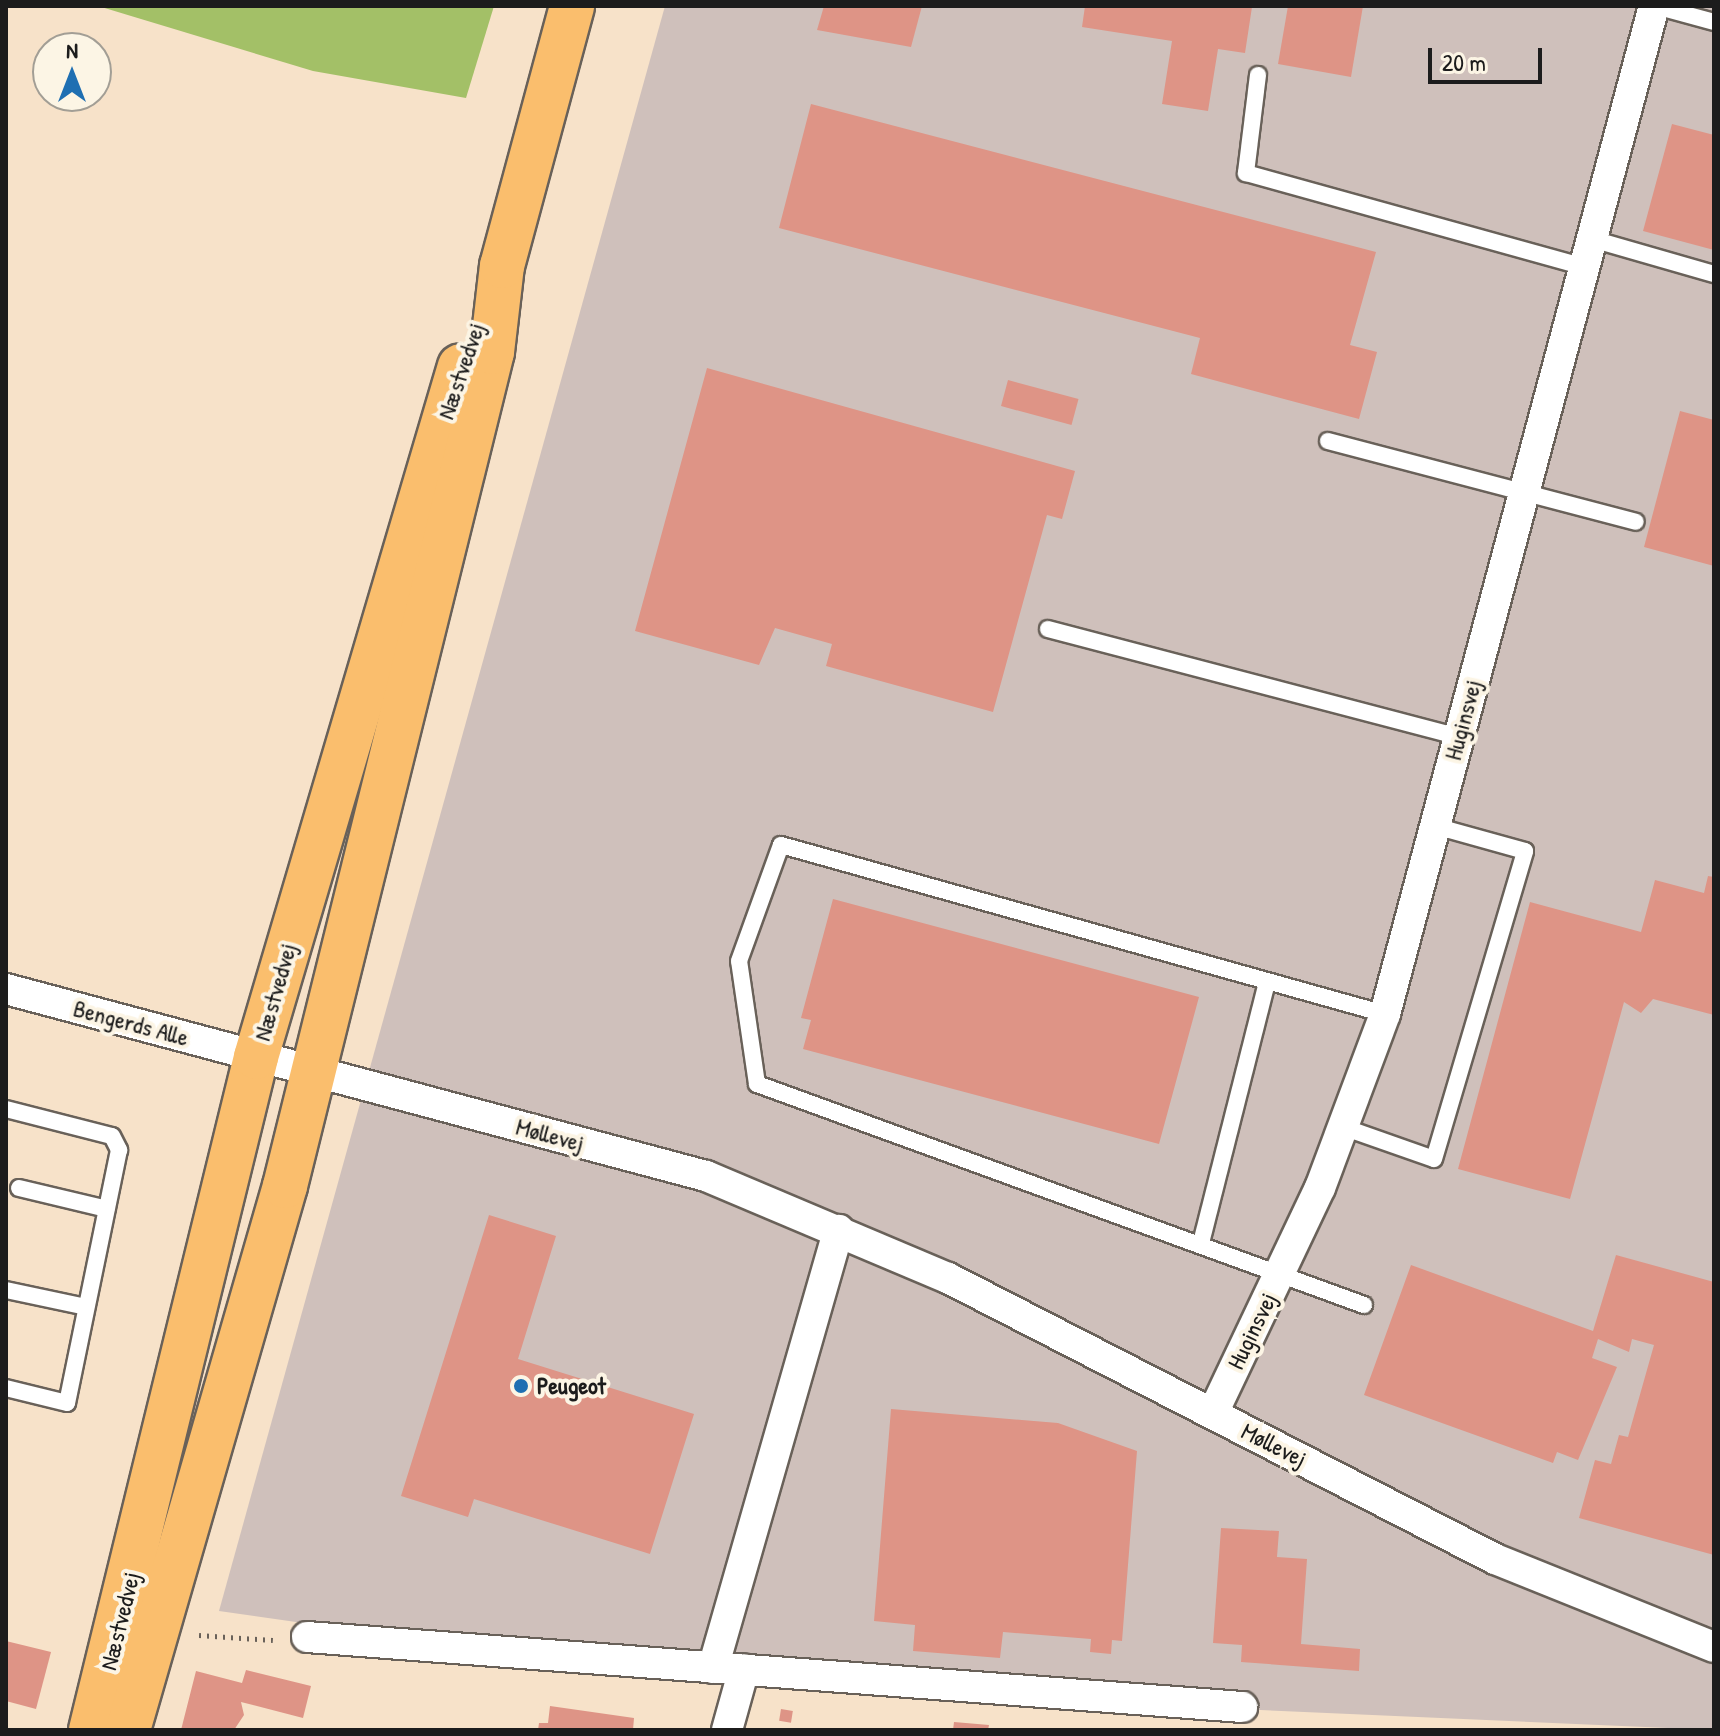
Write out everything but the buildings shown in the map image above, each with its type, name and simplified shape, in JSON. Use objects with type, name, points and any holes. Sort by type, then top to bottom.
[{"type":"main road","name":"Næstvedvej","points":[[128,1730],[314,1072],[492,352],[502,266],[572,6]]},
{"type":"main road","name":"Næstvedvej","points":[[91,1730],[256,1057],[465,348],[502,266]]},
{"type":"street","name":"Huginsvej","points":[[1213,1413],[1281,1271],[1343,1127],[1385,1014],[1655,6]]},
{"type":"street","name":"Bengerds Alle","points":[[6,989],[256,1057]]},
{"type":"street","name":"Møllevej","points":[[256,1057],[706,1176],[839,1230],[1213,1413],[1495,1559],[1714,1647]]},
{"type":"street","points":[[713,1668],[839,1230]]},
{"type":"street","points":[[307,1637],[1242,1707]]},
{"type":"street","points":[[727,1730],[744,1669]]},
{"type":"lane","points":[[1655,6],[1714,22]]},
{"type":"lane","points":[[1258,75],[1246,173],[1588,253],[1714,274]]},
{"type":"lane","points":[[1328,441],[1523,497],[1636,522]]},
{"type":"lane","points":[[1048,629],[1459,737]]},
{"type":"lane","points":[[1343,1127],[1434,1159],[1525,851],[1435,826]]},
{"type":"lane","points":[[1364,1305],[1281,1271],[757,1084],[739,961],[781,845],[1385,1014]]},
{"type":"lane","points":[[1201,1243],[1267,983]]},
{"type":"lane","points":[[6,1109],[112,1136],[119,1150],[67,1403],[6,1388]]},
{"type":"lane","points":[[19,1188],[107,1209]]},
{"type":"lane","points":[[6,1290],[86,1307]]},
{"type":"path","points":[[154,1632],[307,1637]]},
{"type":"shaded area","points":[[665,6],[1714,6],[1714,1730],[759,1688],[219,1611]]},
{"type":"green space","points":[[98,6],[494,6],[466,98],[313,71]]},
{"type":"place","name":"Peugeot","points":[[521,1386]]}]
